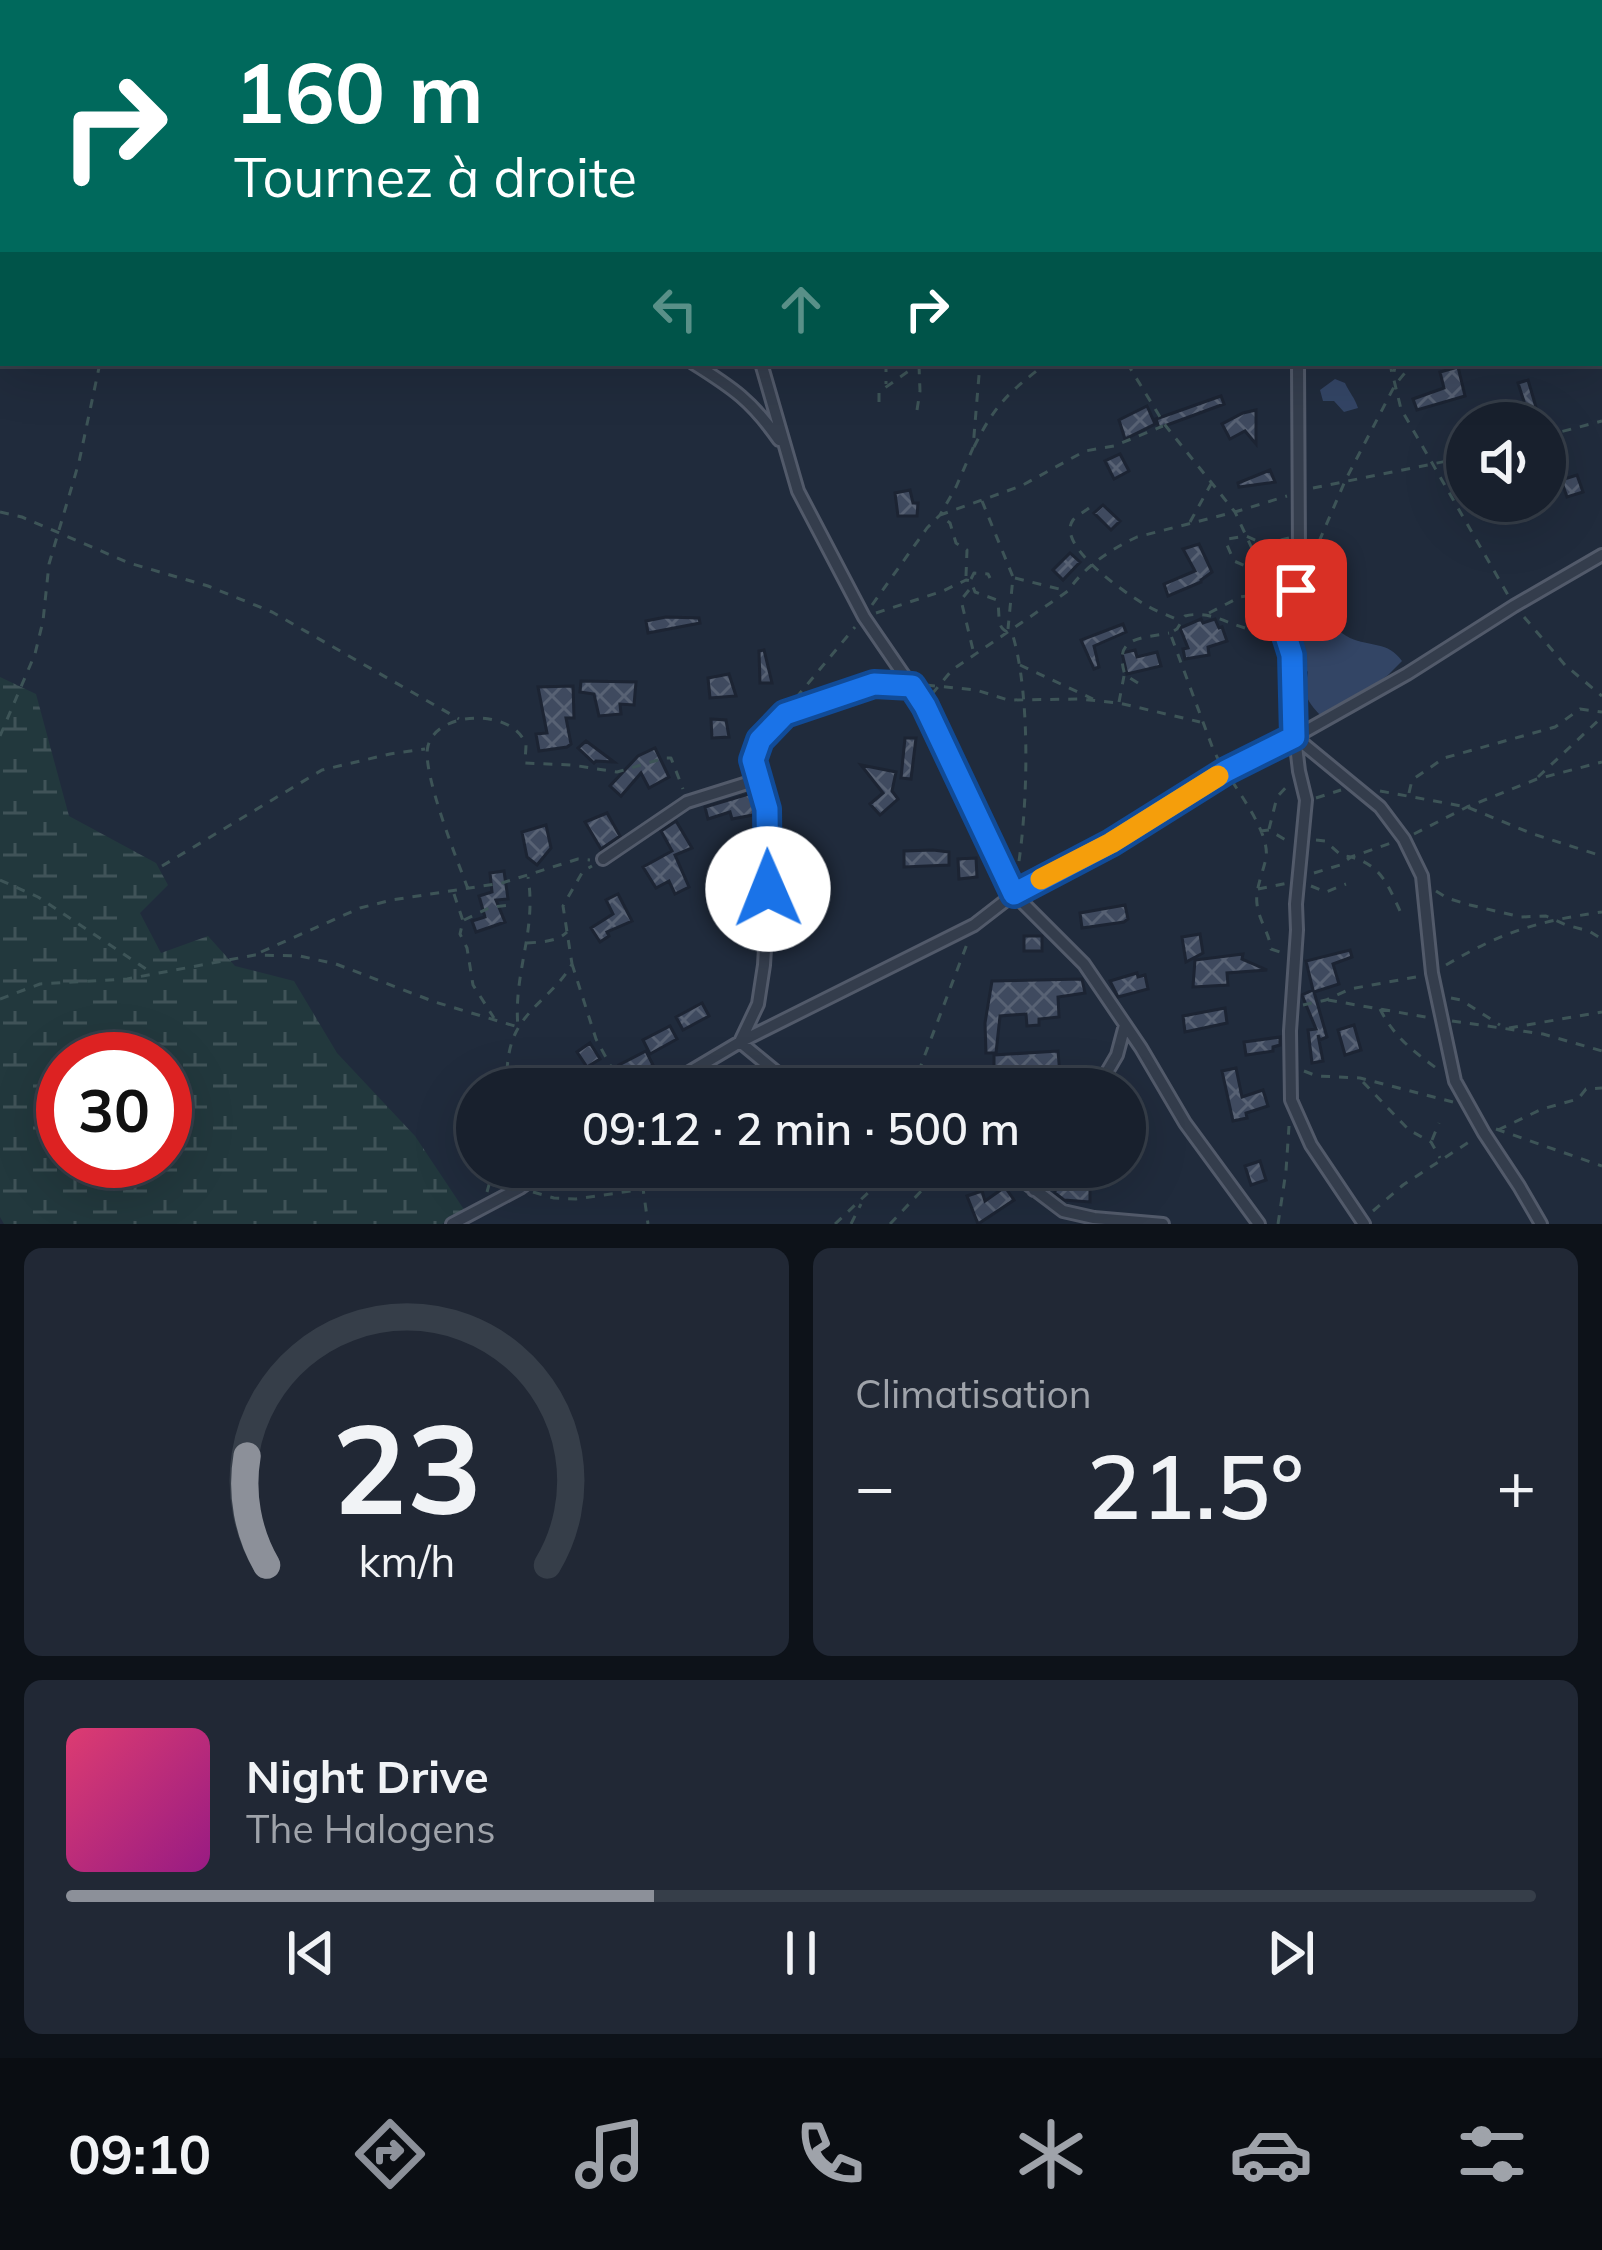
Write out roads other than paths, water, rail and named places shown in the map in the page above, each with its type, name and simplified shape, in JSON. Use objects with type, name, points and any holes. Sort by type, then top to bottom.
[{"type":"street","points":[[698,366],[742,394],[784,448]]},
{"type":"street","points":[[762,366],[798,490],[864,617],[925,706],[1014,894],[1084,964],[1185,1123],[1259,1224]]},
{"type":"street","points":[[1298,366],[1299,539],[1296,590],[1286,636],[1292,655],[1294,737],[1306,800],[1298,881],[1291,1100],[1311,1145],[1364,1224]]},
{"type":"street","points":[[697,1068],[974,926],[1014,894],[1111,843],[1226,771],[1407,674],[1602,555]]},
{"type":"street","points":[[740,1042],[758,1004],[770,866],[767,809],[754,752],[785,714],[874,684],[912,686]]},
{"type":"street","points":[[1294,737],[1381,807],[1404,838],[1423,876],[1432,973],[1455,1082],[1541,1224]]},
{"type":"street","points":[[603,859],[687,802],[757,780]]},
{"type":"street","points":[[1109,1068],[1125,1025]]},
{"type":"street","points":[[740,1042],[772,1068]]},
{"type":"street","points":[[452,1224],[520,1188]]},
{"type":"street","points":[[1031,1188],[1063,1211],[1163,1224]]},
{"type":"water","points":[[1335,379],[1345,383],[1358,408],[1344,412],[1334,401],[1323,401],[1320,390]]},
{"type":"water","points":[[1317,618],[1350,638],[1391,650],[1402,661],[1359,696],[1321,716],[1307,696],[1308,672],[1301,663],[1304,620]]}]
